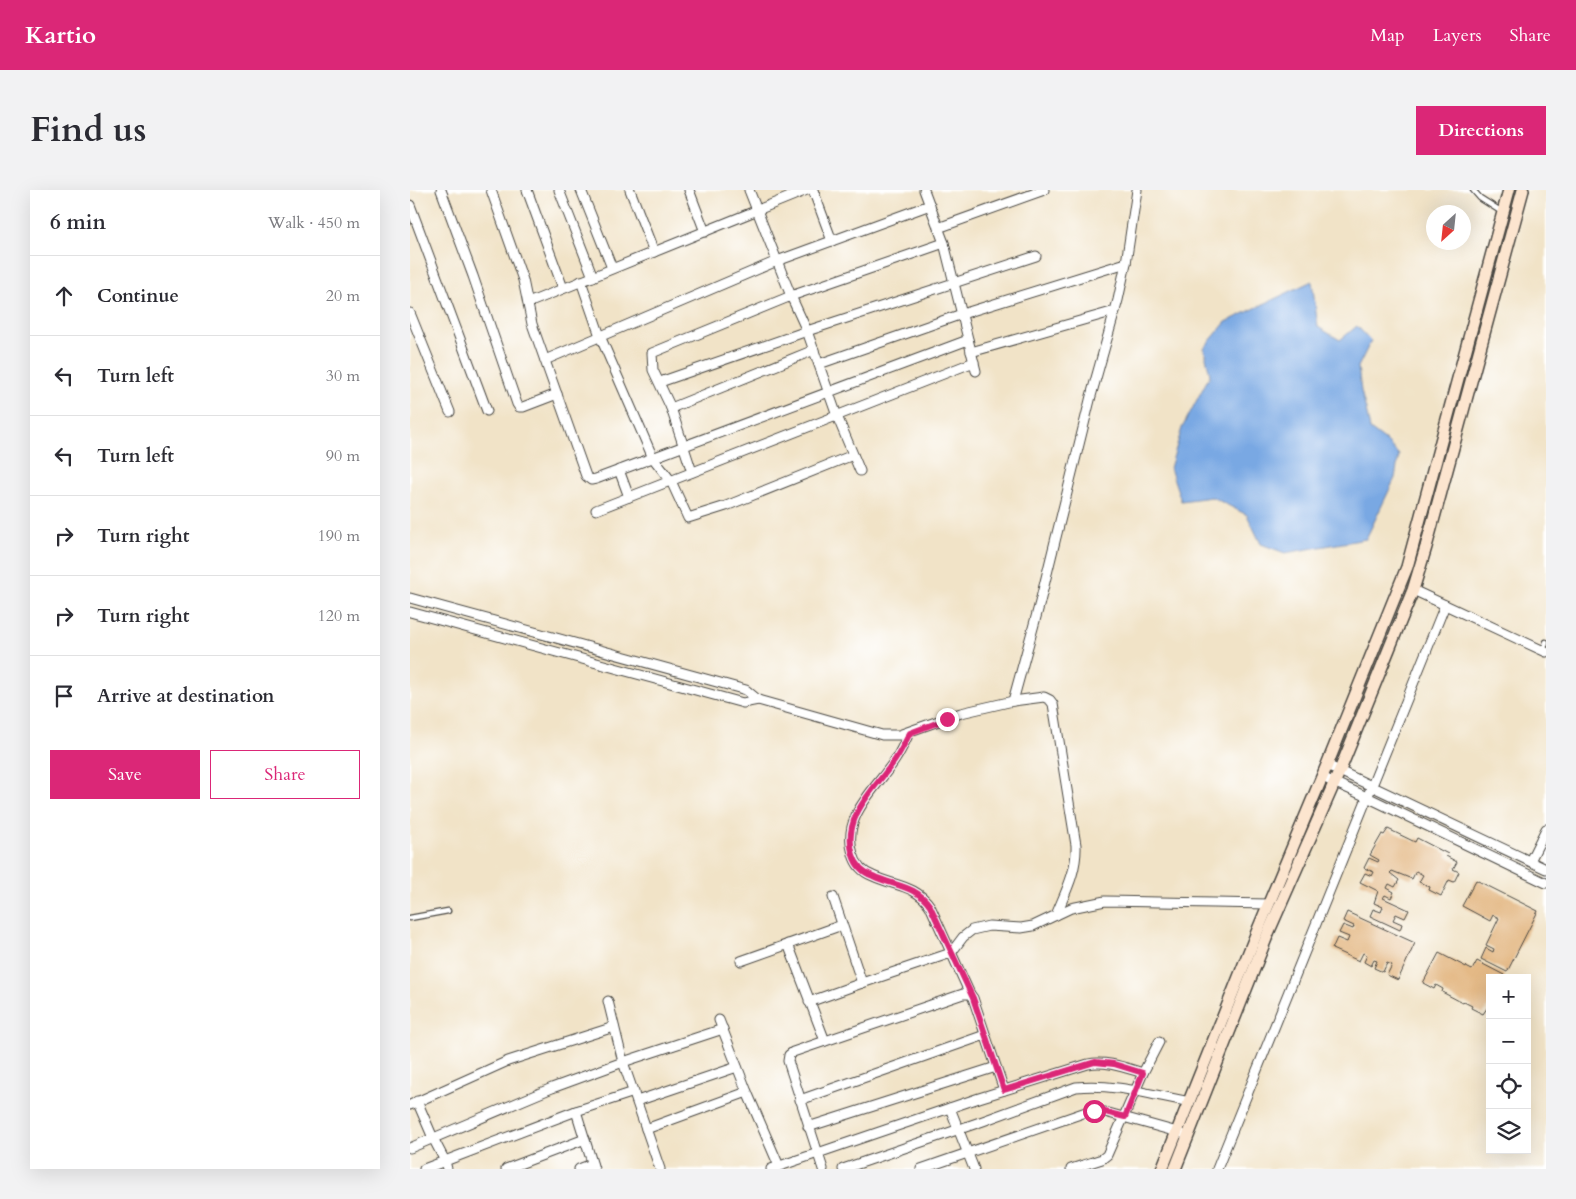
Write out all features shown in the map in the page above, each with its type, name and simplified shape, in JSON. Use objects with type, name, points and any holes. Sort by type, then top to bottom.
[{"type":"main road","points":[[1175,1169],[1190,1102],[1407,567],[1509,190]]},
{"type":"main road","points":[[1162,1169],[1183,1134],[1340,770],[1413,590],[1523,190]]},
{"type":"main road","points":[[1489,266],[1502,269]]},
{"type":"street","points":[[441,190],[517,404],[519,407],[523,407],[558,394]]},
{"type":"street","points":[[491,190],[524,280],[532,324],[586,476],[591,480],[596,480],[968,340]]},
{"type":"street","points":[[527,190],[563,288]]},
{"type":"street","points":[[559,190],[592,277]]},
{"type":"street","points":[[581,190],[612,268]]},
{"type":"street","points":[[630,190],[654,252]]},
{"type":"street","points":[[689,190],[705,232]]},
{"type":"street","points":[[748,190],[807,331],[837,416],[860,471]]},
{"type":"street","points":[[528,303],[807,190]]},
{"type":"street","points":[[813,190],[832,241]]},
{"type":"street","points":[[596,510],[837,416],[975,366],[944,243],[924,190]]},
{"type":"street","points":[[938,228],[1044,190]]},
{"type":"street","points":[[1013,701],[1039,606],[1091,396],[1115,311],[1126,263],[1136,190]]},
{"type":"street","points":[[410,205],[487,411]]},
{"type":"street","points":[[545,360],[777,262],[930,205]]},
{"type":"street","points":[[692,472],[671,408],[653,370],[652,354],[791,296],[944,243]]},
{"type":"street","points":[[663,381],[807,331],[1036,256]]},
{"type":"street","points":[[819,364],[962,314],[1126,263]]},
{"type":"street","points":[[581,281],[600,336],[653,458],[671,481],[688,518],[726,506],[853,455]]},
{"type":"street","points":[[971,352],[1115,311]]},
{"type":"street","points":[[410,313],[450,412]]},
{"type":"street","points":[[671,408],[814,350]]},
{"type":"street","points":[[620,470],[630,497]]},
{"type":"street","points":[[1413,590],[1545,648]]},
{"type":"street","points":[[410,598],[746,690],[758,700],[882,735],[899,736],[961,713],[1044,696],[1053,704],[1077,858],[1075,870],[1056,915]]},
{"type":"street","points":[[1217,1169],[1445,605]]},
{"type":"street","points":[[410,612],[743,703],[758,700]]},
{"type":"street","points":[[910,733],[895,760],[859,808],[850,835],[851,849],[855,861],[866,873],[909,888],[925,898],[973,998],[1004,1090]]},
{"type":"street","points":[[1327,765],[1546,869]]},
{"type":"street","points":[[1322,777],[1546,883]]},
{"type":"street","points":[[1530,862],[1546,829]]},
{"type":"street","points":[[833,897],[862,983]]},
{"type":"street","points":[[809,1002],[951,953],[972,930],[990,926],[1021,928],[1032,926],[1045,922],[1071,908],[1105,901],[1269,904]]},
{"type":"street","points":[[741,961],[842,925]]},
{"type":"street","points":[[788,944],[809,1002],[826,1041]]},
{"type":"street","points":[[823,1169],[788,1062],[789,1055],[963,994],[970,994]]},
{"type":"street","points":[[608,1001],[623,1062],[660,1169]]},
{"type":"street","points":[[719,1020],[748,1092],[775,1168],[1004,1090],[1095,1062],[1114,1064],[1143,1073]]},
{"type":"street","points":[[446,1165],[413,1103],[508,1061],[614,1027]]},
{"type":"street","points":[[410,1148],[552,1088],[723,1029]]},
{"type":"street","points":[[800,1100],[985,1035]]},
{"type":"street","points":[[1071,1169],[1102,1159],[1107,1155],[1143,1073],[1159,1042]]},
{"type":"street","points":[[424,1169],[446,1165],[576,1111],[635,1097],[738,1067]]},
{"type":"street","points":[[808,1126],[996,1067]]},
{"type":"street","points":[[843,1169],[1076,1087],[1091,1085],[1108,1086],[1190,1102]]},
{"type":"street","points":[[646,1130],[748,1092]]},
{"type":"street","points":[[950,1108],[974,1169]]},
{"type":"street","points":[[576,1111],[593,1166],[579,1169]]},
{"type":"street","points":[[921,1169],[1086,1112],[1105,1112],[1183,1134]]},
{"type":"street","points":[[506,1169],[585,1139]]},
{"type":"lane","points":[[1473,190],[1480,198],[1503,213]]},
{"type":"lane","points":[[410,918],[448,911]]},
{"type":"water","points":[[1312,281],[1318,327],[1340,340],[1357,326],[1371,341],[1358,367],[1361,391],[1370,429],[1386,441],[1399,455],[1395,478],[1366,539],[1285,553],[1261,544],[1247,515],[1212,497],[1181,501],[1170,468],[1182,428],[1210,375],[1204,348],[1226,322]]},
{"type":"building","points":[[1388,829],[1415,842],[1417,838],[1448,854],[1446,856],[1457,862],[1453,869],[1459,872],[1454,882],[1449,880],[1441,896],[1429,890],[1430,887],[1419,882],[1423,875],[1416,871],[1412,879],[1392,871],[1390,873],[1399,880],[1395,887],[1389,884],[1387,888],[1394,892],[1391,898],[1385,895],[1383,898],[1409,910],[1405,918],[1396,914],[1393,920],[1402,924],[1400,930],[1370,916],[1373,909],[1381,912],[1383,907],[1374,903],[1378,891],[1360,882],[1365,873],[1372,876],[1374,872],[1364,868],[1369,858],[1378,862],[1379,860],[1370,855],[1382,834],[1384,835]]},
{"type":"building","points":[[1476,880],[1538,911],[1507,972],[1481,959],[1486,948],[1493,952],[1494,949],[1486,945],[1499,918],[1493,915],[1490,921],[1462,906]]},
{"type":"building","points":[[1347,912],[1415,943],[1398,980],[1387,975],[1392,965],[1387,963],[1383,972],[1374,968],[1377,961],[1374,960],[1371,966],[1364,962],[1367,955],[1363,953],[1359,961],[1332,949],[1337,938],[1347,942],[1349,937],[1339,933],[1343,925],[1353,929],[1354,926],[1343,921]]},
{"type":"building","points":[[1439,953],[1472,970],[1477,961],[1502,974],[1486,974],[1486,1010],[1483,1014],[1471,1008],[1472,1006],[1442,992],[1443,989],[1436,985],[1434,989],[1423,983]]},
{"type":"route","points":[[947,719],[910,733],[895,760],[859,808],[850,835],[851,849],[855,861],[866,873],[909,888],[925,898],[973,998],[1004,1090],[1095,1062],[1114,1064],[1143,1073],[1125,1117],[1094,1111]]}]
